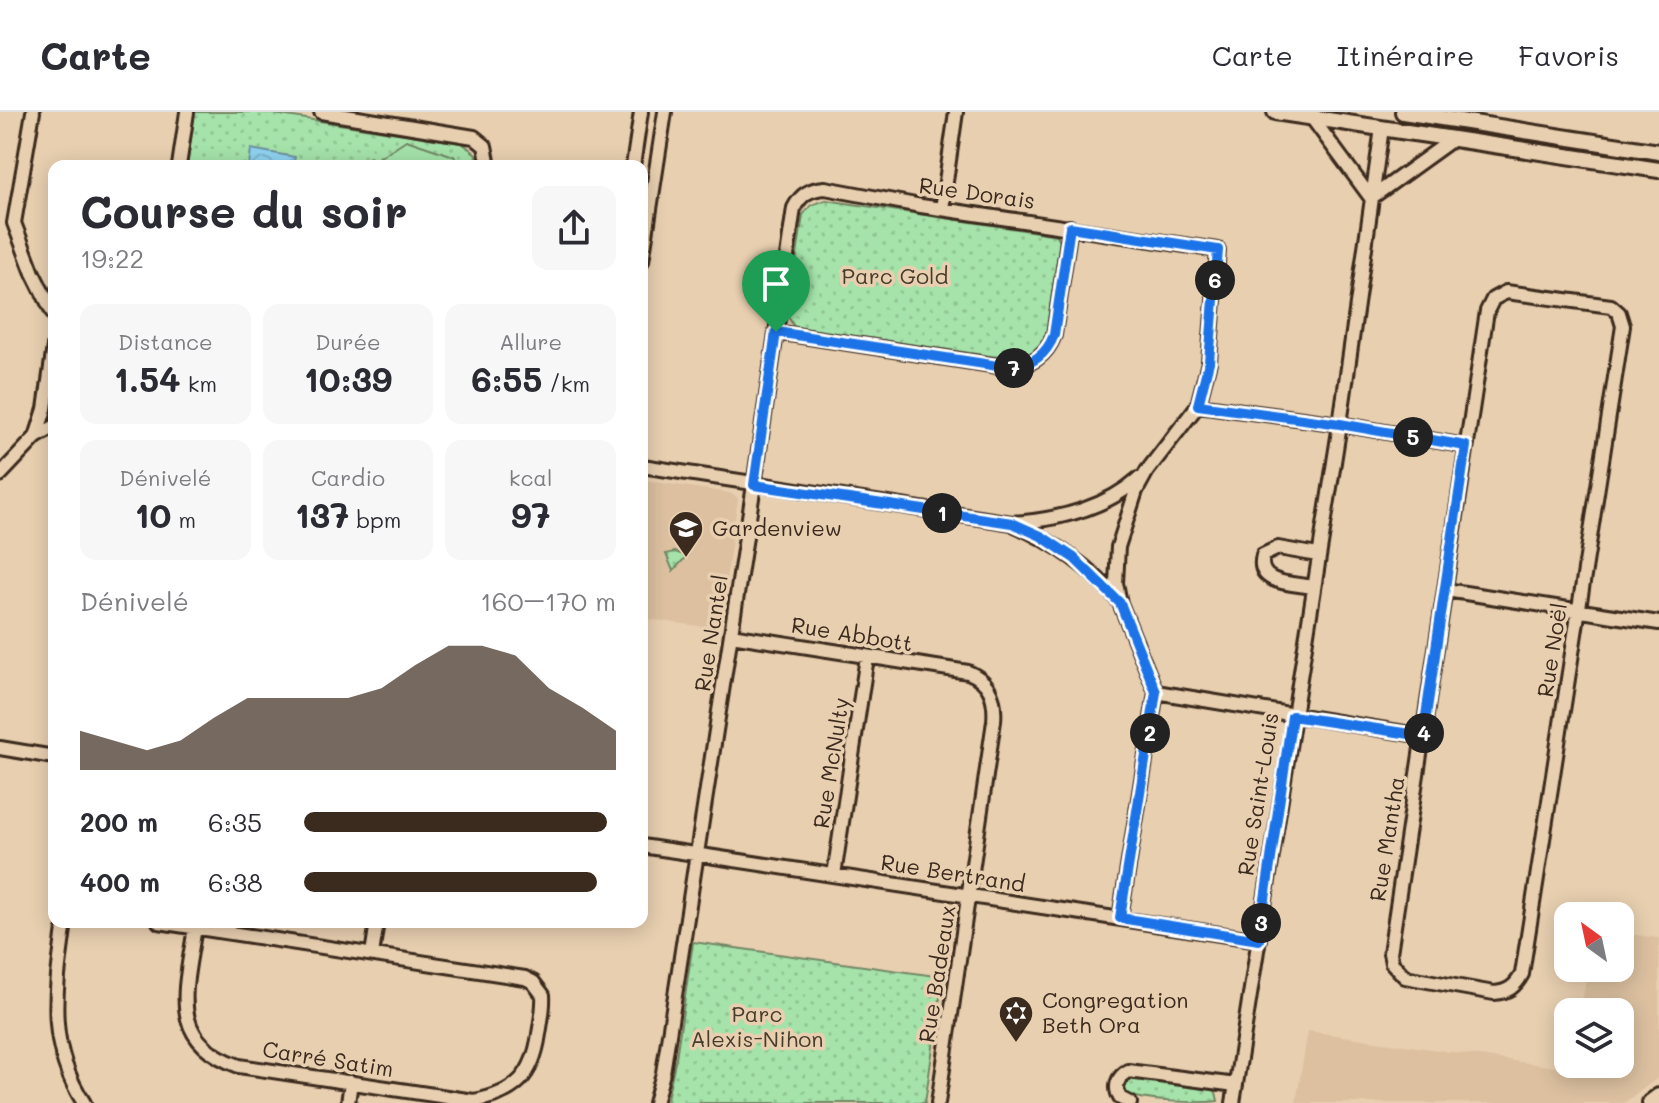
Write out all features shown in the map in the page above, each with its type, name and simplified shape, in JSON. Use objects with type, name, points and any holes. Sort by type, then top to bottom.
[{"type":"main road","points":[[1651,1103],[1659,1097]]},
{"type":"street","points":[[33,112],[14,223],[48,303]]},
{"type":"street","points":[[180,160],[187,112]]},
{"type":"street","points":[[634,160],[641,112]]},
{"type":"street","points":[[648,222],[665,112]]},
{"type":"street","points":[[942,209],[956,112]]},
{"type":"street","points":[[1275,112],[1657,170],[1659,144]]},
{"type":"street","name":"Rue Saint-Louis","points":[[1233,1103],[1340,424],[1384,112]]},
{"type":"street","points":[[1403,112],[1658,152]]},
{"type":"street","points":[[330,113],[474,137],[485,146],[488,160]]},
{"type":"street","points":[[1312,118],[1371,198],[1453,139]]},
{"type":"street","name":"Rue Dorais","points":[[825,188],[942,209],[1218,250],[1209,362],[1198,405]]},
{"type":"street","name":"Rue Nantel","points":[[655,1103],[663,1073],[794,208],[805,193],[825,188]]},
{"type":"street","points":[[0,220],[14,223]]},
{"type":"street","points":[[776,332],[1011,368],[1025,366],[1049,349],[1054,335],[1070,227]]},
{"type":"street","name":"Rue Mantha","points":[[1398,971],[1390,953],[1487,311],[1493,299],[1506,292]]},
{"type":"street","name":"Rue Noël","points":[[1398,971],[1405,977],[1494,993],[1504,992],[1516,985],[1522,974],[1623,326],[1619,313],[1611,306],[1506,292]]},
{"type":"street","points":[[36,437],[48,390]]},
{"type":"street","points":[[1120,918],[1156,692],[1120,603],[1116,583],[1118,547],[1130,503],[1147,471],[1198,405],[1340,424],[1466,446]]},
{"type":"street","points":[[0,475],[36,437],[48,430]]},
{"type":"street","points":[[648,467],[1012,523],[1037,521],[1089,507],[1112,498],[1147,471]]},
{"type":"street","points":[[1012,523],[1041,536],[1074,558],[1120,603]]},
{"type":"street","points":[[1313,587],[1265,576],[1261,564],[1263,555],[1278,548],[1318,555]]},
{"type":"street","points":[[1446,590],[1659,623]]},
{"type":"street","name":"Rue Abbott","points":[[731,635],[968,672]]},
{"type":"street","name":"Rue McNulty","points":[[834,875],[867,657]]},
{"type":"street","name":"Rue Badeaux","points":[[938,1103],[995,709],[987,685],[968,672]]},
{"type":"street","points":[[1156,692],[1423,736]]},
{"type":"street","points":[[0,748],[48,756]]},
{"type":"street","name":"Rue Bertrand","points":[[648,847],[1259,940]]},
{"type":"street","points":[[64,928],[55,999],[56,1027],[69,1075],[84,1103]]},
{"type":"street","name":"Carré Satim","points":[[195,928],[184,1013],[194,1035],[219,1059],[239,1066],[474,1101],[509,1090],[527,1072],[537,1050],[544,1005],[539,987],[525,978],[372,954]]},
{"type":"street","points":[[202,928],[372,954],[376,928]]},
{"type":"street","points":[[1130,1103],[1120,1098],[1116,1090],[1118,1080],[1128,1071],[1236,1085]]},
{"type":"street","points":[[348,1103],[351,1082]]},
{"type":"shaded area","name":"Gardenview","points":[[648,481],[730,493],[738,498],[719,629],[648,619]]},
{"type":"shaded area","points":[[1634,935],[1659,938],[1659,1077],[1624,1103],[1296,1103],[1308,1031],[1554,1067],[1554,1078],[1634,1078],[1634,998],[1583,998],[1585,982],[1634,982]]},
{"type":"green space","points":[[195,112],[261,112],[462,143],[476,154],[478,160],[188,160]]},
{"type":"green space","points":[[406,140],[454,156],[456,160],[376,160]]},
{"type":"green space","name":"Parc Gold","points":[[826,200],[1057,235],[1060,241],[1046,334],[1040,345],[1027,355],[1010,359],[794,327],[788,316],[803,215],[811,205]]},
{"type":"green space","points":[[675,552],[687,556],[673,571],[666,554]]},
{"type":"green space","name":"Parc Alexis-Nihon","points":[[693,942],[943,977],[925,1103],[666,1103],[676,1058]]},
{"type":"green space","points":[[1132,1077],[1210,1088],[1216,1092],[1218,1101],[1171,1101],[1132,1096],[1125,1092],[1125,1086]]},
{"type":"water","points":[[251,149],[295,157],[294,160],[250,160]]},
{"type":"place","name":"Gardenview","points":[[686,559]]},
{"type":"place","name":"Congregation Beth Ora","points":[[1016,1044]]},
{"type":"route","points":[[1070,227],[1218,250],[1209,362],[1198,405],[1340,424],[1466,446],[1423,736],[1292,716],[1259,940],[1120,918],[1156,692],[1120,603],[1089,570],[1058,546],[1012,523],[754,485],[776,332],[1011,368],[1025,366],[1049,349],[1054,335],[1070,227]]}]
